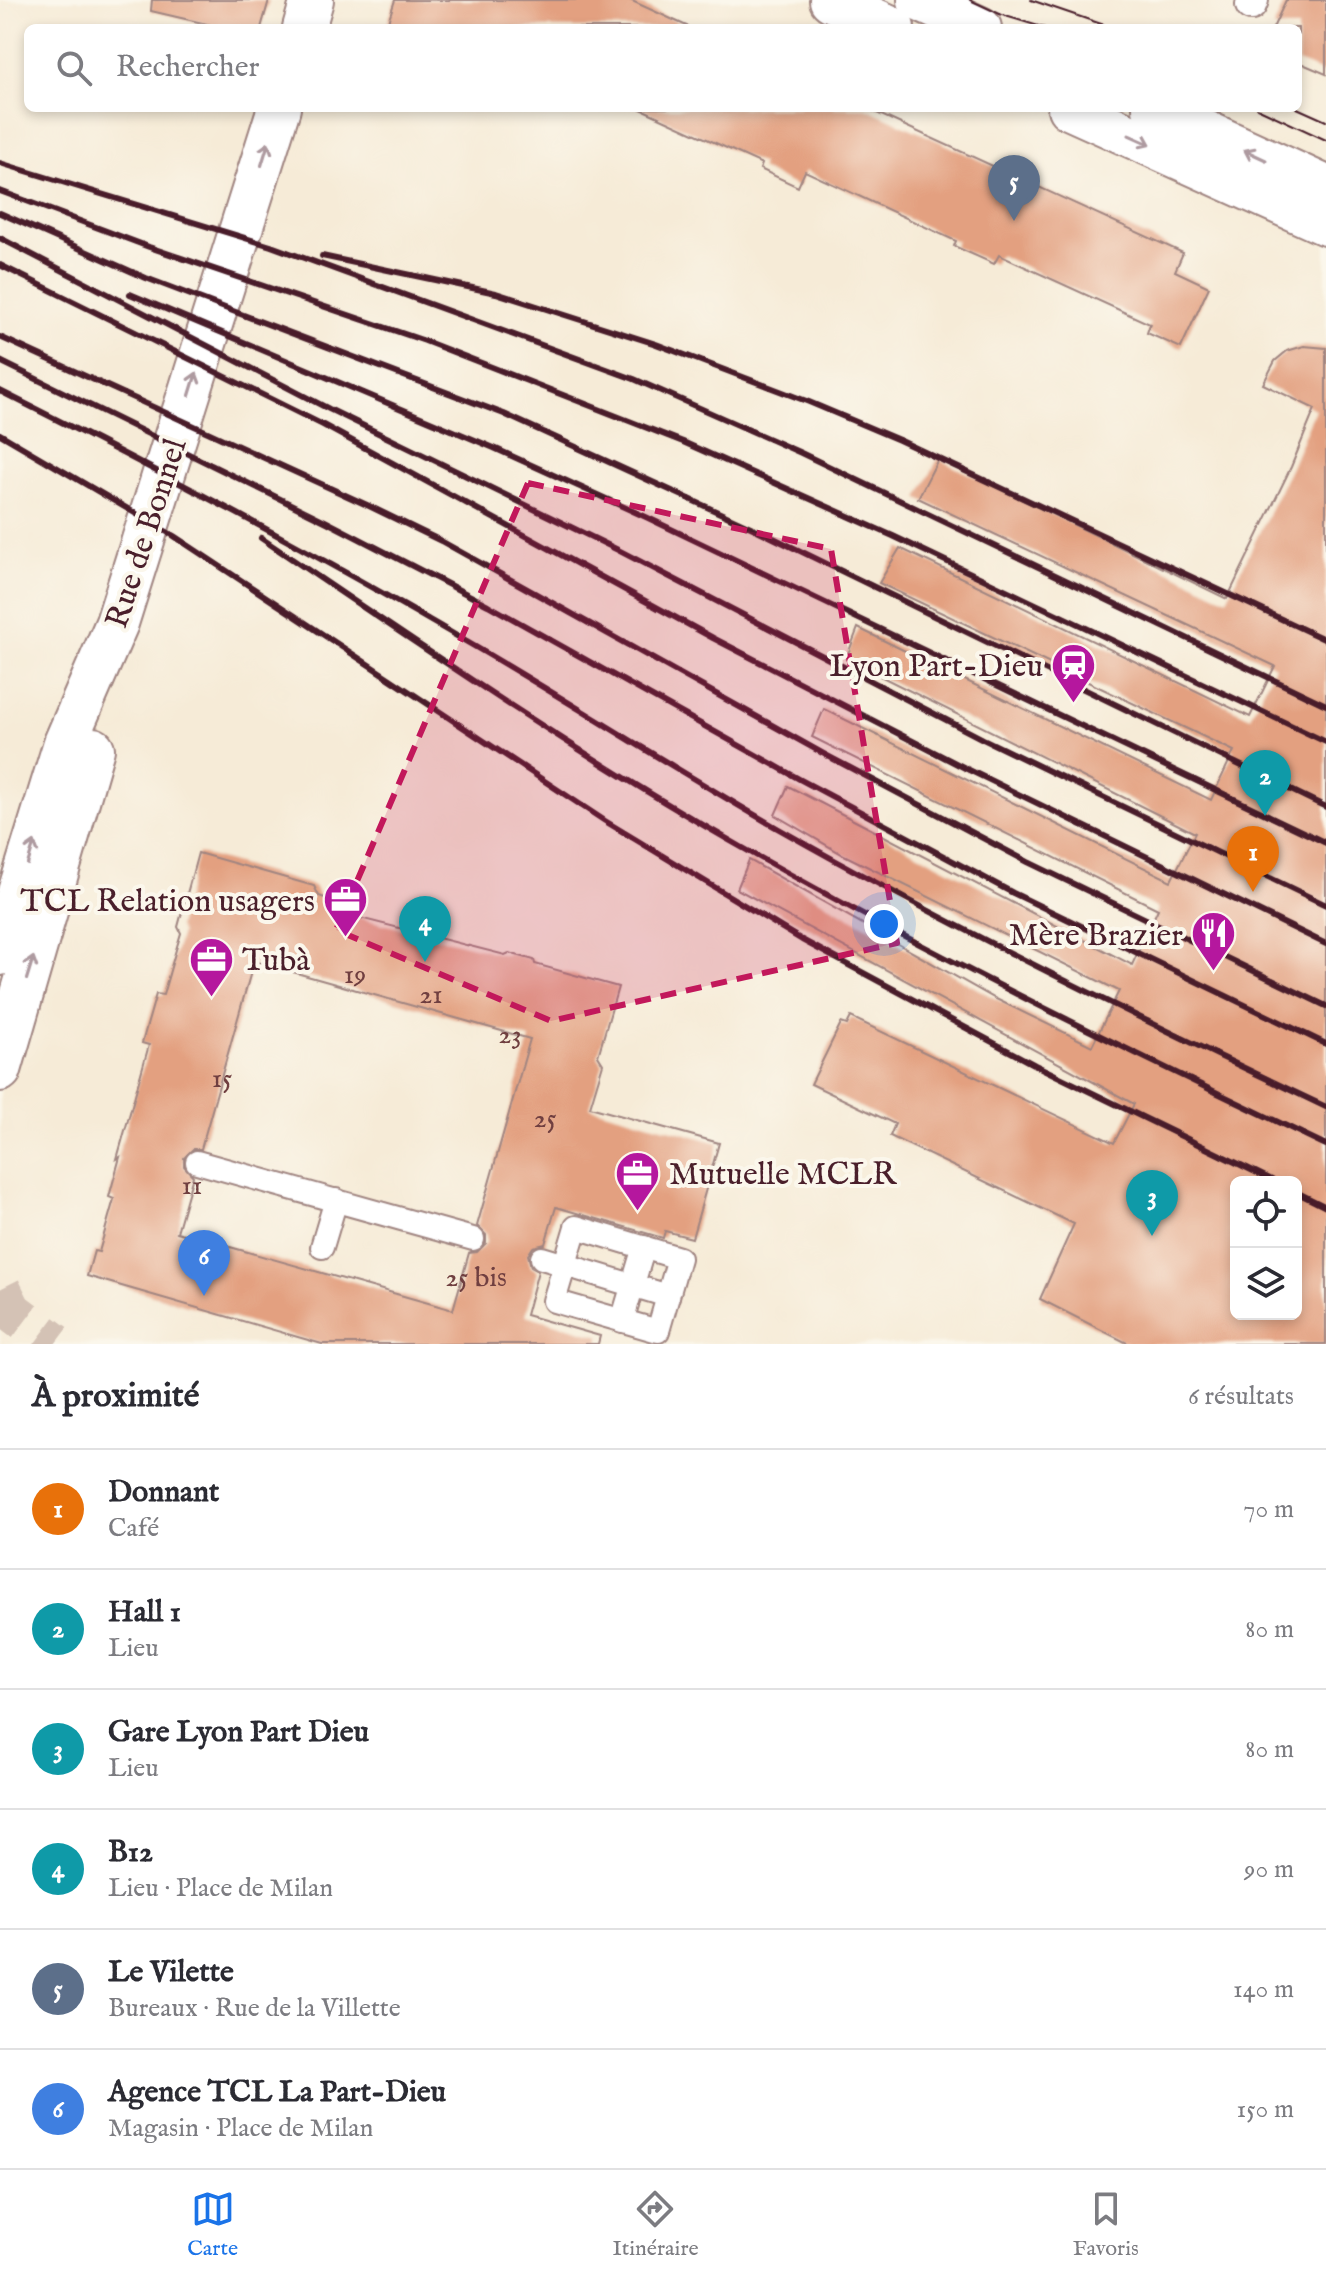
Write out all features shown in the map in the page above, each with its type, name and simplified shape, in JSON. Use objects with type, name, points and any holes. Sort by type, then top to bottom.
[{"type":"main road","points":[[305,24],[312,0]]},
{"type":"main road","points":[[831,0],[884,24]]},
{"type":"main road","points":[[919,0],[971,24]]},
{"type":"main road","name":"Rue de Bonnel","points":[[0,954],[65,743],[117,623],[278,112]]},
{"type":"main road","points":[[1078,112],[1326,224]]},
{"type":"main road","points":[[1163,112],[1326,187]]},
{"type":"main road","points":[[0,1070],[120,661],[117,623]]},
{"type":"street","points":[[197,1162],[473,1239]]},
{"type":"street","points":[[322,1247],[336,1200]]},
{"type":"street","points":[[576,1227],[679,1258],[658,1331],[554,1301],[564,1265],[576,1227]]},
{"type":"street","points":[[622,1321],[644,1247]]},
{"type":"street","points":[[542,1258],[668,1296]]},
{"type":"highlighted area","points":[[528,483],[831,549],[897,943],[551,1021],[336,930]]},
{"type":"building","points":[[152,0],[269,0],[262,24],[207,24],[151,11]]},
{"type":"building","points":[[395,0],[630,0],[682,24],[387,24]]},
{"type":"building","points":[[1286,0],[1326,0],[1326,74],[1302,64],[1302,24],[1275,24]]},
{"type":"building","points":[[648,112],[875,112],[1183,253],[1175,271],[1209,287],[1181,348],[1147,333],[1150,324],[999,255],[994,264],[954,246],[956,241],[805,171],[798,187],[760,169],[762,164]]},
{"type":"building","points":[[1304,346],[1326,348],[1326,1344],[1129,1344],[1040,1299],[1074,1224],[890,1136],[895,1124],[811,1084],[841,1023],[847,1025],[851,1017],[1114,1143],[1134,1104],[737,889],[749,860],[994,998],[1092,1046],[1119,991],[842,854],[775,815],[788,786],[1132,965],[1158,909],[812,737],[824,709],[1171,881],[1195,833],[846,659],[858,628],[1211,800],[1234,751],[879,583],[900,548],[1250,717],[1275,666],[918,498],[938,459],[1227,599],[1291,467],[1315,409],[1263,384],[1275,361],[1287,351]]},
{"type":"building","points":[[198,853],[314,886],[319,896],[336,902],[340,913],[505,955],[509,953],[534,960],[535,964],[618,987],[598,1056],[603,1064],[590,1107],[719,1143],[692,1238],[665,1231],[663,1238],[556,1207],[545,1244],[533,1247],[528,1255],[531,1267],[538,1271],[526,1315],[600,1336],[598,1344],[322,1344],[87,1276],[94,1251],[99,1252],[114,1199],[109,1197],[120,1157],[117,1159],[149,1045],[142,1043],[156,994],[163,995],[181,933],[178,927]],"holes":[[[254,961],[530,1039],[477,1226],[486,1235],[486,1243],[477,1252],[469,1253],[453,1310],[177,1232],[193,1176],[184,1166],[184,1158],[193,1149],[201,1149]]]},
{"type":"tunnel","points":[[0,1289],[11,1311],[55,1344]]},
{"type":"tram line","points":[[970,0],[1032,24]]},
{"type":"tram line","points":[[1031,0],[1101,24]]},
{"type":"tram line","points":[[1302,110],[1326,121]]},
{"type":"tram line","points":[[1266,112],[1326,140]]},
{"type":"railway","points":[[0,163],[271,246],[634,379],[801,453],[1326,705]]},
{"type":"railway","points":[[0,191],[149,247],[425,341],[683,442],[893,536],[1326,742]]},
{"type":"railway","points":[[0,213],[146,278],[504,414],[755,529],[1326,807]]},
{"type":"railway","points":[[0,238],[329,409],[618,550],[983,739],[1326,905]]},
{"type":"railway","points":[[322,256],[496,293],[656,344],[809,402],[899,440],[1326,640]]},
{"type":"railway","points":[[0,265],[323,425],[713,638],[967,769],[1326,944]]},
{"type":"railway","points":[[130,294],[494,448],[646,517],[1326,843]]},
{"type":"railway","points":[[0,337],[441,541],[824,754],[1028,862],[1326,1006]]},
{"type":"railway","points":[[0,361],[488,605],[801,780],[1013,893],[1326,1044]]},
{"type":"railway","points":[[0,391],[352,576],[740,806],[914,903],[1326,1107]]},
{"type":"railway","points":[[0,434],[174,536],[605,821],[802,940],[1035,1065],[1264,1176]]},
{"type":"railway","points":[[261,538],[559,737],[743,848],[959,965],[1326,1145]]},
{"type":"railway","points":[[1302,1195],[1326,1207]]},
{"type":"place","name":"Le Vilette","points":[[1014,221]]},
{"type":"place","name":"Lyon Part-Dieu","points":[[1074,704]]},
{"type":"place","name":"Hall 1","points":[[1265,816]]},
{"type":"place","name":"Donnant","points":[[1253,892]]},
{"type":"place","name":"TCL Relation usagers","points":[[346,939]]},
{"type":"place","name":"B12","points":[[425,962]]},
{"type":"place","name":"Mère Brazier","points":[[1214,973]]},
{"type":"place","name":"Tubà","points":[[211,998]]},
{"type":"place","name":"Mutuelle MCLR","points":[[638,1212]]},
{"type":"place","name":"Gare Lyon Part Dieu","points":[[1152,1236]]},
{"type":"place","name":"Agence TCL La Part-Dieu","points":[[204,1296]]}]
